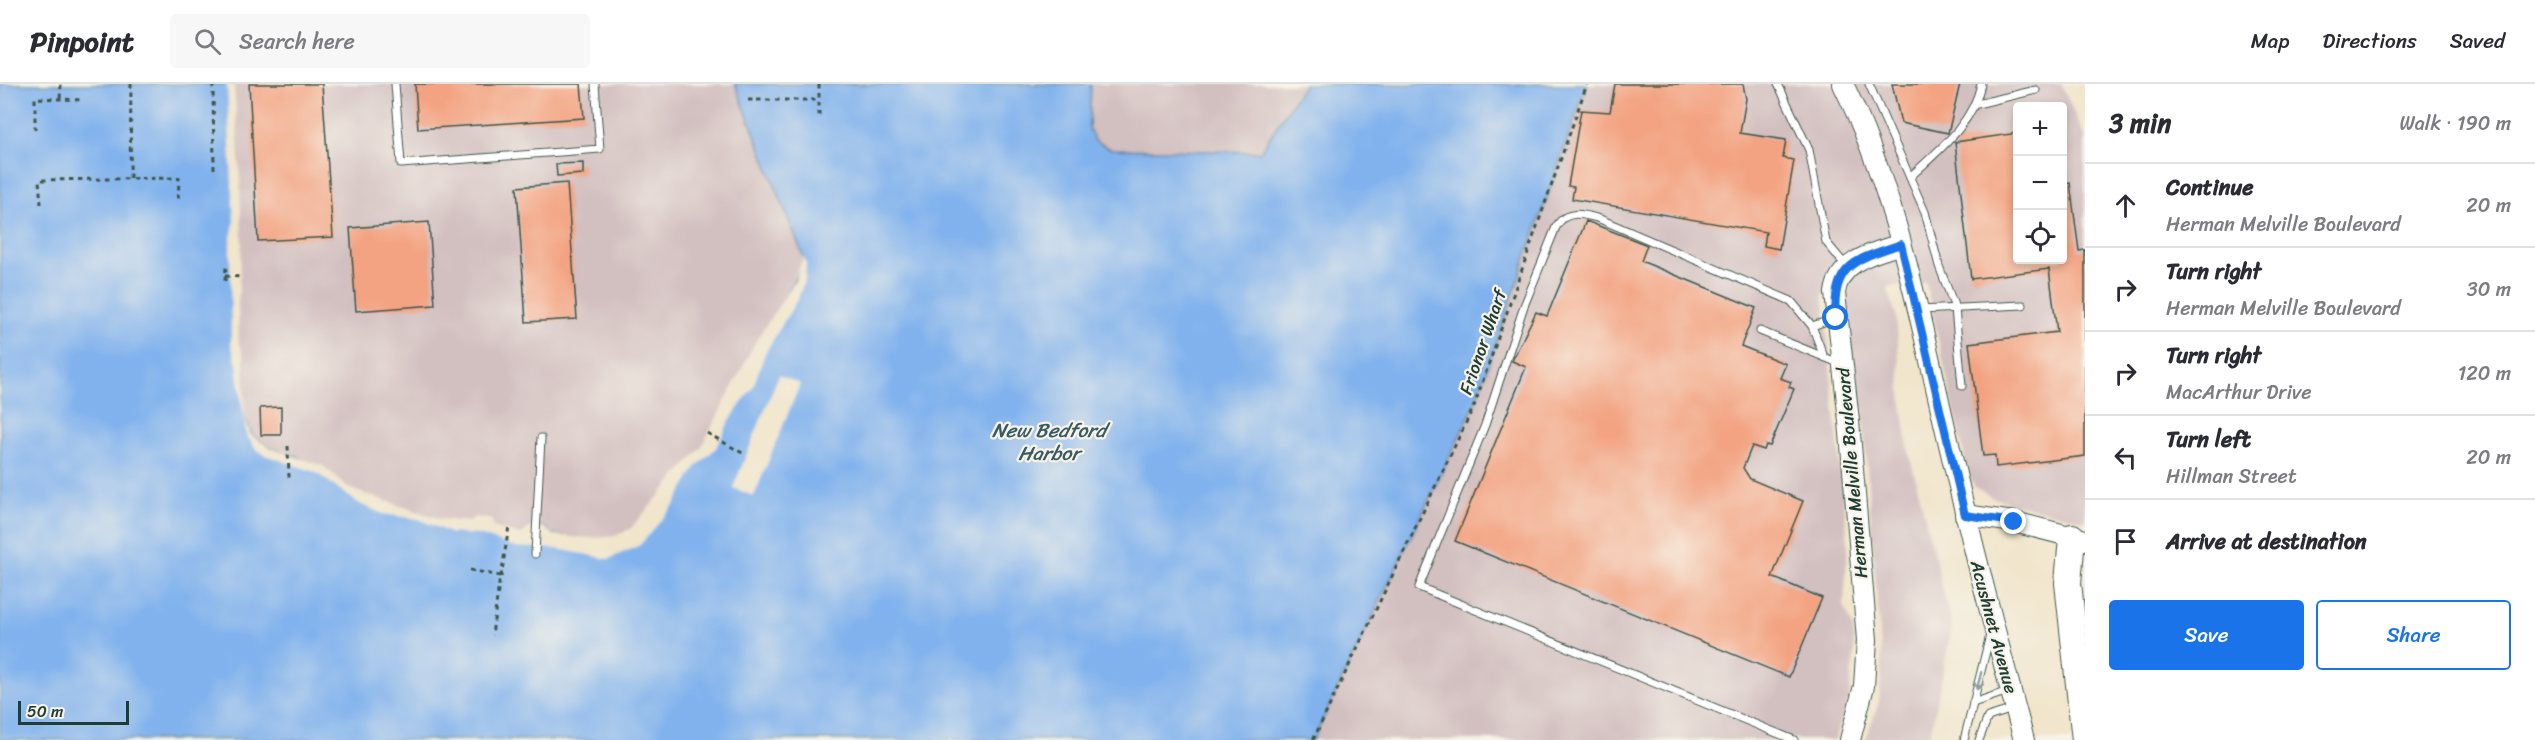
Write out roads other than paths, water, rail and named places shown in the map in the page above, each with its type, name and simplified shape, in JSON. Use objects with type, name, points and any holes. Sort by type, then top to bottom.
[{"type":"highway","points":[[2079,538],[2068,583],[2085,740]]},
{"type":"street","name":"Acushnet Avenue","points":[[1844,84],[1873,153],[1901,244],[1965,515],[2024,740]]},
{"type":"street","points":[[1847,267],[1868,255],[1901,244]]},
{"type":"street","name":"Herman Melville Boulevard","points":[[1847,267],[1835,289],[1836,318],[1867,640],[1864,686],[1850,740]]},
{"type":"street","points":[[1965,515],[2014,522],[2079,538]]},
{"type":"lane","points":[[395,84],[401,164],[600,149],[595,84]]},
{"type":"lane","points":[[1778,84],[1809,150],[1827,246],[1847,267]]},
{"type":"lane","points":[[1869,84],[1925,212],[1939,266],[1955,308],[1962,386]]},
{"type":"lane","points":[[1910,177],[1951,139],[1977,104],[1981,84]]},
{"type":"lane","points":[[1977,104],[2036,90]]},
{"type":"lane","points":[[1794,740],[1419,587],[1485,425],[1524,306],[1556,227],[1564,217],[1577,214],[1593,217],[1794,303],[1812,326],[1824,357]]},
{"type":"lane","points":[[1918,310],[2023,304]]},
{"type":"lane","points":[[1812,326],[1836,318]]},
{"type":"lane","points":[[1760,331],[1842,364]]},
{"type":"lane","points":[[535,554],[541,438]]},
{"type":"lane","points":[[1964,740],[1993,624]]},
{"type":"lane","points":[[1973,703],[2013,699]]},
{"type":"lane","points":[[1979,740],[1988,717],[2013,699]]},
{"type":"water","name":"New Bedford Harbor","points":[[0,84],[231,84],[236,158],[235,305],[245,417],[252,435],[271,448],[297,456],[349,491],[439,522],[490,529],[523,539],[531,526],[544,527],[554,535],[596,539],[620,537],[636,528],[704,450],[801,268],[803,256],[735,84],[1091,84],[1089,128],[1094,140],[1111,149],[1260,152],[1304,84],[1587,84],[1474,406],[1313,740],[0,740]]}]
